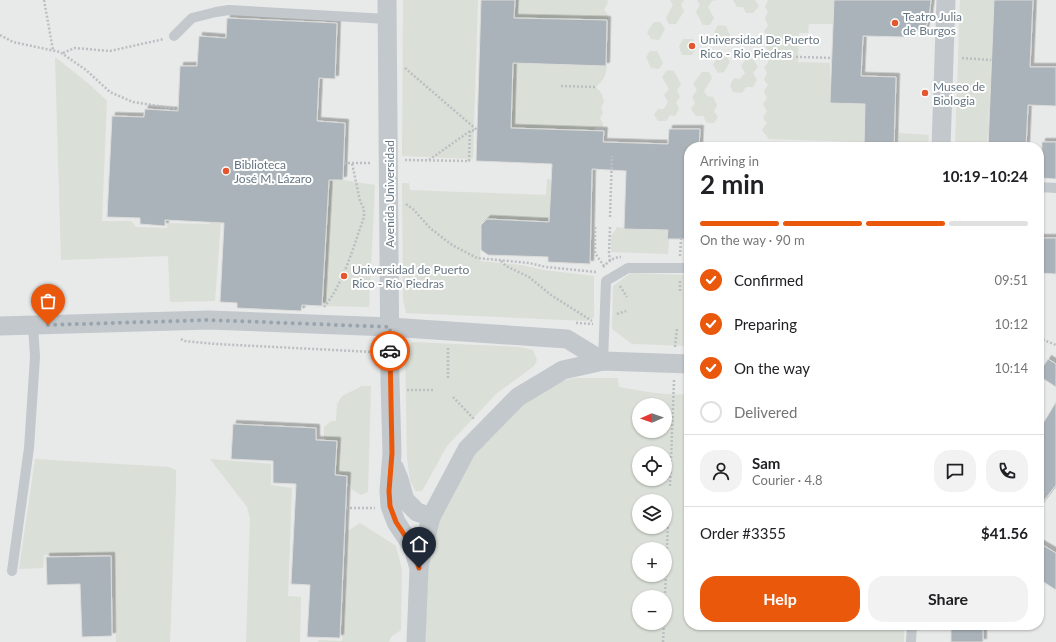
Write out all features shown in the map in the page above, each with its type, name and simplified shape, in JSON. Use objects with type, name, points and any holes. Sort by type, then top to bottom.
[{"type":"street","name":"Avenida Universidad","points":[[387,0],[392,460],[389,491],[390,506],[396,522],[413,548],[419,568],[416,642]]},
{"type":"street","points":[[941,142],[946,0]]},
{"type":"street","points":[[0,326],[210,320],[390,327],[567,339],[603,361]]},
{"type":"street","points":[[419,568],[431,517],[467,449],[518,397],[563,370],[603,361],[684,364]]},
{"type":"street","name":"Avenida Universidad","points":[[392,460],[399,479],[404,500],[417,512],[431,517]]},
{"type":"lane","points":[[174,36],[192,18],[229,10],[387,19]]},
{"type":"lane","points":[[1044,187],[1056,188]]},
{"type":"lane","points":[[603,361],[606,281],[628,268],[684,268]]},
{"type":"lane","points":[[12,571],[29,448],[36,357],[33,325]]},
{"type":"lane","points":[[911,642],[912,630]]},
{"type":"path","points":[[44,0],[53,50]]},
{"type":"path","points":[[0,35],[13,42],[62,53],[86,70],[110,92],[133,102],[178,109]]},
{"type":"path","points":[[62,53],[75,48],[110,51],[174,36]]},
{"type":"path","points":[[388,53],[477,130],[470,131],[429,160]]},
{"type":"path","points":[[768,56],[832,58]]},
{"type":"path","points":[[955,58],[991,60]]},
{"type":"path","points":[[561,86],[596,87]]},
{"type":"path","points":[[398,159],[469,162],[470,131]]},
{"type":"path","points":[[610,217],[612,156]]},
{"type":"path","points":[[344,163],[378,163]]},
{"type":"path","points":[[318,310],[325,307],[335,292],[345,271],[364,217],[364,209],[360,201],[352,163]]},
{"type":"path","points":[[405,203],[413,209],[430,228],[452,245],[477,258],[596,272]]},
{"type":"path","points":[[595,227],[595,253],[604,266]]},
{"type":"path","points":[[609,253],[610,227]]},
{"type":"path","points":[[680,255],[681,239]]},
{"type":"path","points":[[501,260],[506,266],[529,277],[551,295],[594,323],[569,323]]},
{"type":"path","points":[[178,337],[184,340],[216,344],[376,352]]},
{"type":"path","points":[[1044,340],[1056,345]]},
{"type":"path","points":[[448,345],[448,378]]},
{"type":"path","points":[[402,390],[435,390]]},
{"type":"path","points":[[672,446],[674,395]]},
{"type":"path","points":[[453,398],[476,421]]},
{"type":"path","points":[[346,508],[377,508]]},
{"type":"path","points":[[665,590],[668,534]]},
{"type":"path","points":[[663,642],[664,630]]},
{"type":"shaded area","name":"Universidad de Puerto Rico - Río Piedras","points":[[0,0],[1056,0],[1056,642],[0,642]]},
{"type":"shaded area","points":[[403,0],[478,0],[473,159],[402,156]]},
{"type":"shaded area","points":[[515,0],[607,0],[608,2],[604,10],[608,15],[608,20],[514,18]]},
{"type":"shaded area","points":[[670,0],[684,0],[681,5],[684,11],[676,24],[669,24],[666,18],[673,5]]},
{"type":"shaded area","points":[[697,0],[717,0],[712,1],[708,7],[714,18],[710,25],[703,25],[696,12],[700,5]]},
{"type":"shaded area","points":[[733,0],[755,0],[759,6],[753,13],[746,13],[743,7],[737,7]]},
{"type":"shaded area","points":[[768,0],[834,0],[833,24],[809,24],[808,33],[799,33],[798,62],[830,63],[830,103],[865,104],[864,142],[769,139],[762,130],[767,123],[763,118],[767,111],[763,104],[767,98],[764,91],[768,85],[764,79],[767,73],[764,67],[768,63],[768,50],[764,44],[768,38],[764,31],[768,26],[765,18],[768,12],[765,7]]},
{"type":"shaded area","points":[[960,0],[994,0],[987,142],[955,142]]},
{"type":"shaded area","points":[[654,22],[660,22],[665,29],[659,40],[651,39],[647,32]]},
{"type":"shaded area","points":[[718,25],[726,26],[731,37],[727,43],[720,43],[714,32]]},
{"type":"shaded area","points":[[683,39],[693,39],[697,47],[692,55],[682,55],[679,47]]},
{"type":"shaded area","points":[[650,51],[657,51],[663,63],[659,69],[651,68],[646,57]]},
{"type":"shaded area","points":[[719,55],[726,55],[730,62],[724,72],[718,73],[713,65]]},
{"type":"shaded area","points":[[55,57],[89,84],[107,101],[102,221],[131,221],[136,227],[167,228],[167,223],[210,224],[212,206],[222,207],[215,301],[170,302],[168,256],[61,260]]},
{"type":"shaded area","points":[[746,59],[753,59],[758,67],[753,73],[757,80],[753,87],[746,87],[742,93],[733,92],[730,85],[734,78],[740,79],[745,73],[741,66]]},
{"type":"shaded area","points":[[513,63],[607,66],[604,78],[596,87],[602,94],[604,102],[601,107],[603,113],[600,118],[603,127],[595,127],[595,131],[511,128]]},
{"type":"shaded area","points":[[667,70],[674,71],[681,84],[677,90],[680,97],[676,102],[679,109],[675,116],[670,115],[666,121],[658,121],[654,115],[658,109],[664,109],[668,102],[664,95],[669,89],[662,77]]},
{"type":"shaded area","points":[[702,72],[709,72],[712,78],[704,91],[707,96],[713,97],[717,105],[714,111],[718,117],[714,123],[707,123],[703,116],[696,116],[691,109],[695,103],[692,97],[697,90],[693,84]]},
{"type":"shaded area","points":[[899,133],[929,135],[928,142],[899,142]]},
{"type":"shaded area","points":[[547,179],[551,180],[550,222],[487,219],[481,225],[480,261],[521,265],[544,270],[594,276],[594,317],[587,321],[406,313],[403,299],[402,183],[409,183],[410,190],[546,195]]},
{"type":"shaded area","points":[[329,180],[343,180],[375,185],[369,307],[322,306]]},
{"type":"shaded area","points":[[616,227],[625,229],[668,230],[668,254],[611,252],[611,236]]},
{"type":"shaded area","points":[[631,273],[684,275],[684,346],[632,344],[612,329],[613,286]]},
{"type":"shaded area","points":[[412,342],[519,347],[533,350],[537,360],[534,366],[496,394],[447,446],[422,491],[416,491],[410,481],[407,457],[405,348]]},
{"type":"shaded area","points":[[574,378],[618,378],[619,387],[662,394],[684,394],[684,630],[904,630],[904,642],[424,642],[426,561],[430,539],[472,452],[521,401],[550,385]]},
{"type":"shaded area","points":[[362,386],[371,386],[368,492],[361,495],[351,489],[351,485],[347,483],[347,476],[335,475],[337,441],[324,440],[324,427],[331,421],[336,421],[337,404],[342,396]]},
{"type":"shaded area","points":[[35,459],[169,467],[176,470],[170,642],[116,642],[113,554],[44,555],[43,568],[19,569]]},
{"type":"shaded area","points":[[210,459],[271,464],[271,485],[292,488],[288,596],[301,597],[300,642],[246,642],[250,518],[247,507]]},
{"type":"shaded area","points":[[360,523],[396,546],[402,570],[401,630],[391,637],[389,642],[318,642],[319,640],[342,641],[348,531]]},
{"type":"building","points":[[481,0],[515,0],[514,18],[607,20],[606,66],[513,63],[511,128],[604,131],[603,142],[668,144],[669,129],[700,129],[699,142],[684,142],[684,239],[667,239],[668,230],[624,229],[626,171],[592,169],[590,264],[548,262],[548,257],[488,255],[481,250],[481,225],[487,219],[549,222],[552,164],[476,161]]},
{"type":"building","points":[[834,0],[931,0],[929,17],[924,33],[907,28],[905,37],[863,36],[861,76],[896,77],[894,142],[864,142],[865,104],[830,103]]},
{"type":"building","points":[[994,0],[1033,0],[1030,67],[1056,67],[1056,106],[1028,105],[1026,142],[988,142]]},
{"type":"building","name":"Biblioteca José M. Lázaro","points":[[227,18],[337,23],[335,79],[319,78],[317,121],[345,123],[343,180],[329,180],[322,306],[302,305],[301,311],[237,308],[237,303],[220,302],[224,223],[165,220],[165,226],[140,224],[140,218],[107,217],[112,116],[144,117],[145,109],[178,111],[180,66],[197,66],[199,36],[226,38]]},
{"type":"building","points":[[1044,142],[1056,142],[1056,179],[1044,178]]},
{"type":"building","points":[[1044,238],[1056,238],[1056,274],[1044,273]]},
{"type":"building","points":[[1048,359],[1056,364],[1056,387],[1044,379],[1044,365]]},
{"type":"building","points":[[1056,402],[1056,485],[1044,501],[1044,422]]},
{"type":"building","points":[[233,424],[316,428],[316,440],[337,441],[335,475],[347,476],[340,638],[307,637],[310,585],[291,584],[296,484],[273,483],[273,461],[231,459]]},
{"type":"building","points":[[1044,546],[1056,553],[1056,590],[1044,582]]},
{"type":"building","points":[[111,556],[112,636],[82,637],[80,584],[47,585],[46,557]]},
{"type":"building","points":[[951,630],[983,630],[983,642],[951,642]]},
{"type":"way so far","points":[[48,325],[210,320],[390,327],[390,351]]},
{"type":"place","name":"Teatro Julia de Burgos","points":[[895,23]]},
{"type":"place","name":"Universidad De Puerto Rico - Rio Piedras","points":[[692,46]]},
{"type":"place","name":"Museo de Biologia","points":[[925,93]]},
{"type":"place","name":"Biblioteca José M. Lázaro","points":[[226,171]]},
{"type":"place","name":"Universidad de Puerto Rico - Río Piedras","points":[[344,276]]},
{"type":"route","points":[[390,351],[392,453],[389,491],[390,506],[396,522],[413,548],[419,568]]}]
